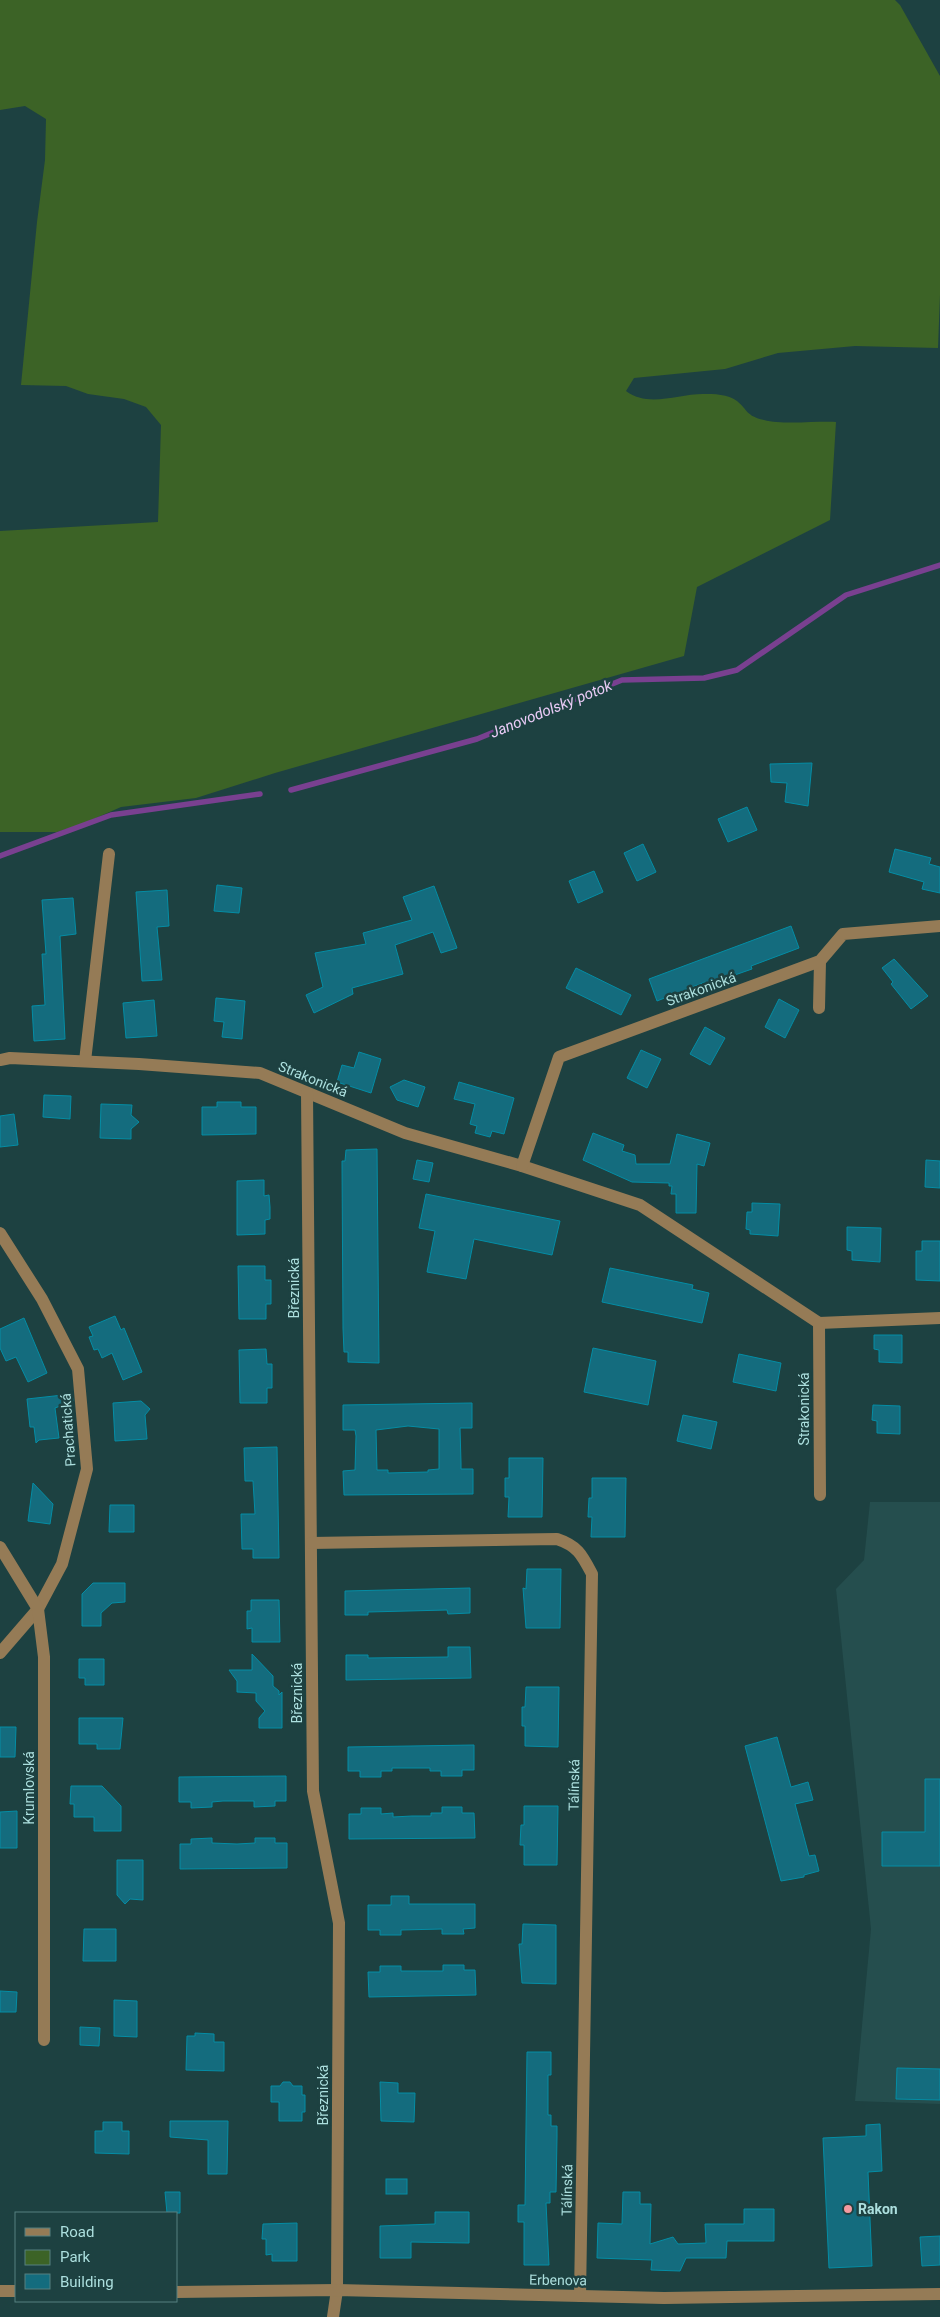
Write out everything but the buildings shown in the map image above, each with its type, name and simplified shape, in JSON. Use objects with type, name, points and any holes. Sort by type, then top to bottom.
[{"type":"street","points":[[85,1061],[109,854]]},
{"type":"street","name":"Strakonická","points":[[522,1166],[559,1057],[820,961],[843,934],[940,926]]},
{"type":"street","points":[[819,1008],[820,961]]},
{"type":"street","name":"Strakonická","points":[[0,1060],[10,1058],[85,1061],[260,1074],[405,1133],[522,1166],[640,1205],[819,1323],[820,1495]]},
{"type":"street","name":"Březnická","points":[[307,1093],[313,1791],[338,1923],[337,2290],[332,2317]]},
{"type":"street","name":"Prachatická","points":[[0,1233],[42,1299],[78,1368],[87,1469],[62,1564],[38,1609],[0,1653]]},
{"type":"street","points":[[819,1323],[940,1318]]},
{"type":"street","name":"Tálínská","points":[[311,1543],[557,1540],[572,1544],[583,1556],[592,1574],[580,2296]]},
{"type":"street","name":"Krumlovská","points":[[0,1547],[38,1609],[44,1658],[44,2040]]},
{"type":"street","name":"Erbenova","points":[[178,2292],[337,2290],[664,2298],[940,2294]]},
{"type":"street","points":[[0,2291],[15,2291]]},
{"type":"shaded area","points":[[870,1502],[940,1502],[940,2104],[855,2101],[871,1929],[836,1589],[864,1560]]},
{"type":"green space","points":[[0,0],[895,0],[900,5],[940,76],[940,295],[938,348],[855,346],[778,353],[725,369],[634,378],[626,391],[644,399],[663,399],[703,394],[721,395],[741,404],[750,415],[764,420],[789,423],[836,422],[830,520],[697,587],[684,656],[275,773],[196,798],[121,807],[80,825],[57,832],[0,832],[0,531],[158,522],[161,425],[146,407],[124,399],[88,394],[66,386],[21,385],[45,160],[46,119],[25,106],[0,110]]},
{"type":"waterway","name":"Janovodolský potok","points":[[291,790],[477,739],[622,680],[704,678],[737,670],[846,595],[940,565]]},
{"type":"waterway","name":"Janovodolský potok","points":[[0,856],[111,815],[260,794]]},
{"type":"place","name":"Rakon","points":[[848,2209]]}]
